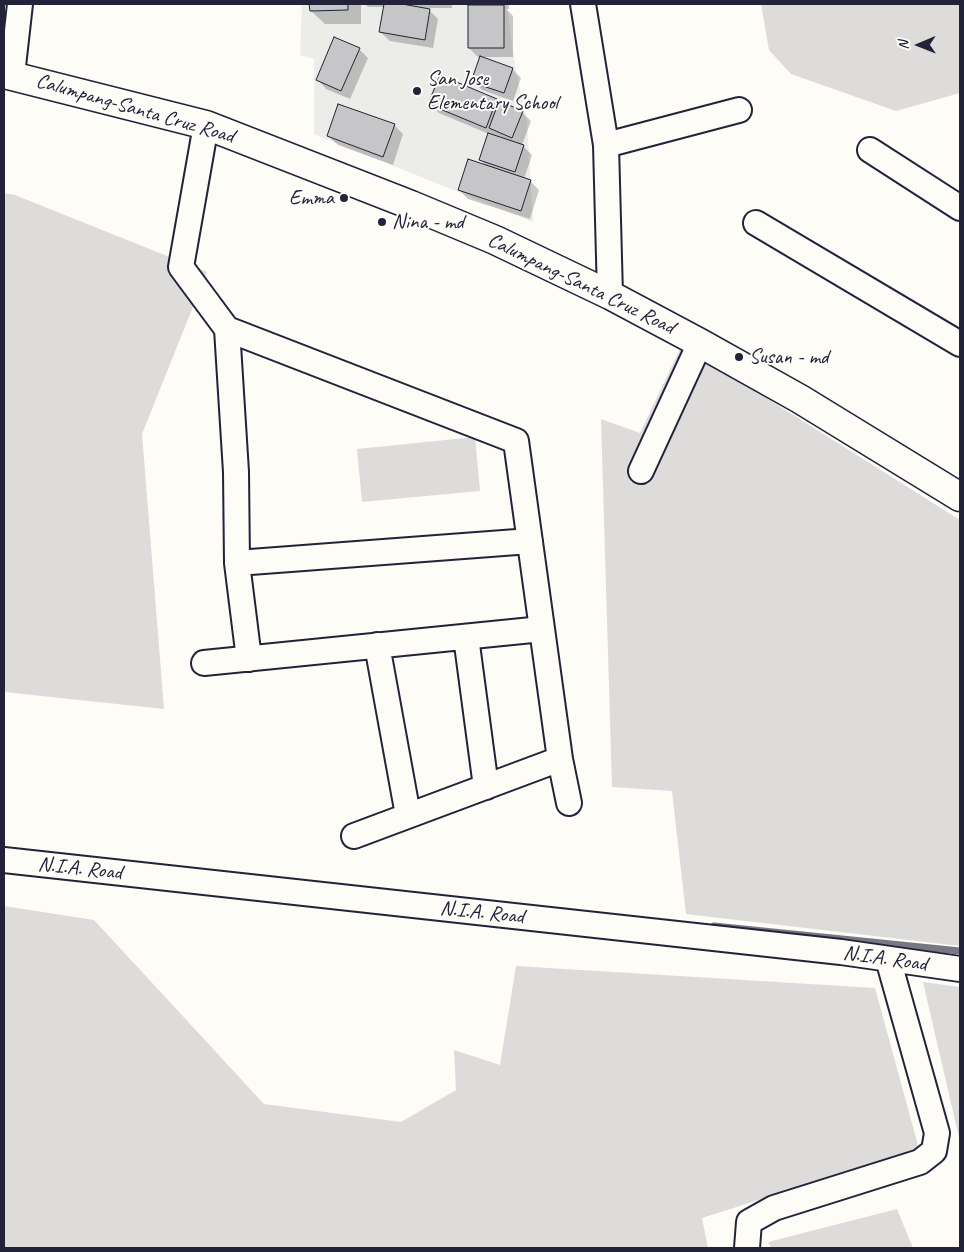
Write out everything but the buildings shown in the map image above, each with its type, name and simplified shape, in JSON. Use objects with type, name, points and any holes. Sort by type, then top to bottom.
[{"type":"main road","name":"Calumpang-Santa Cruz Road","points":[[8,74],[206,124],[396,199],[486,237],[610,295],[700,343],[800,399],[960,497]]},
{"type":"street","points":[[8,74],[20,4]]},
{"type":"street","points":[[584,4],[606,145],[610,295]]},
{"type":"street","points":[[606,145],[739,110]]},
{"type":"street","points":[[206,124],[181,267],[227,329],[516,441],[560,759],[569,803]]},
{"type":"street","points":[[870,150],[960,208]]},
{"type":"street","points":[[756,223],[960,344]]},
{"type":"street","points":[[227,329],[236,472],[237,563],[249,658]]},
{"type":"street","points":[[641,471],[700,343]]},
{"type":"street","points":[[237,563],[530,541]]},
{"type":"street","points":[[204,663],[542,629]]},
{"type":"street","points":[[466,637],[486,786]]},
{"type":"street","points":[[377,646],[408,815]]},
{"type":"street","points":[[354,836],[560,759]]},
{"type":"street","name":"N.I.A. Road","points":[[4,860],[888,959],[960,969]]},
{"type":"street","points":[[747,1248],[749,1222],[774,1208],[920,1162],[934,1151],[937,1133],[888,959]]},
{"type":"shaded area","name":"San Jose Elementary School","points":[[302,4],[507,4],[514,60],[527,122],[533,222],[314,134],[314,59],[300,55]]},
{"type":"shaded area","points":[[761,4],[960,4],[960,93],[896,111],[791,74],[769,50]]},
{"type":"shaded area","points":[[4,193],[15,195],[207,272],[142,434],[164,709],[4,692]]},
{"type":"shaded area","points":[[680,349],[706,360],[960,520],[960,946],[686,914],[672,791],[612,787],[601,419],[640,433]]},
{"type":"shaded area","points":[[475,437],[480,491],[362,502],[357,449]]},
{"type":"shaded area","points":[[4,906],[94,920],[264,1104],[401,1122],[456,1090],[454,1050],[500,1065],[516,966],[875,988],[919,1149],[702,1218],[708,1248],[4,1248]]},
{"type":"shaded area","points":[[923,982],[960,987],[960,1142]]},
{"type":"shaded area","points":[[897,1209],[913,1248],[771,1248],[768,1242]]},
{"type":"waterway","points":[[714,926],[960,951]]},
{"type":"place","name":"San Jose Elementary School","points":[[417,91]]},
{"type":"place","name":"Emma","points":[[344,198]]},
{"type":"place","name":"Nina - md","points":[[382,222]]},
{"type":"place","name":"Susan - md","points":[[739,357]]}]
